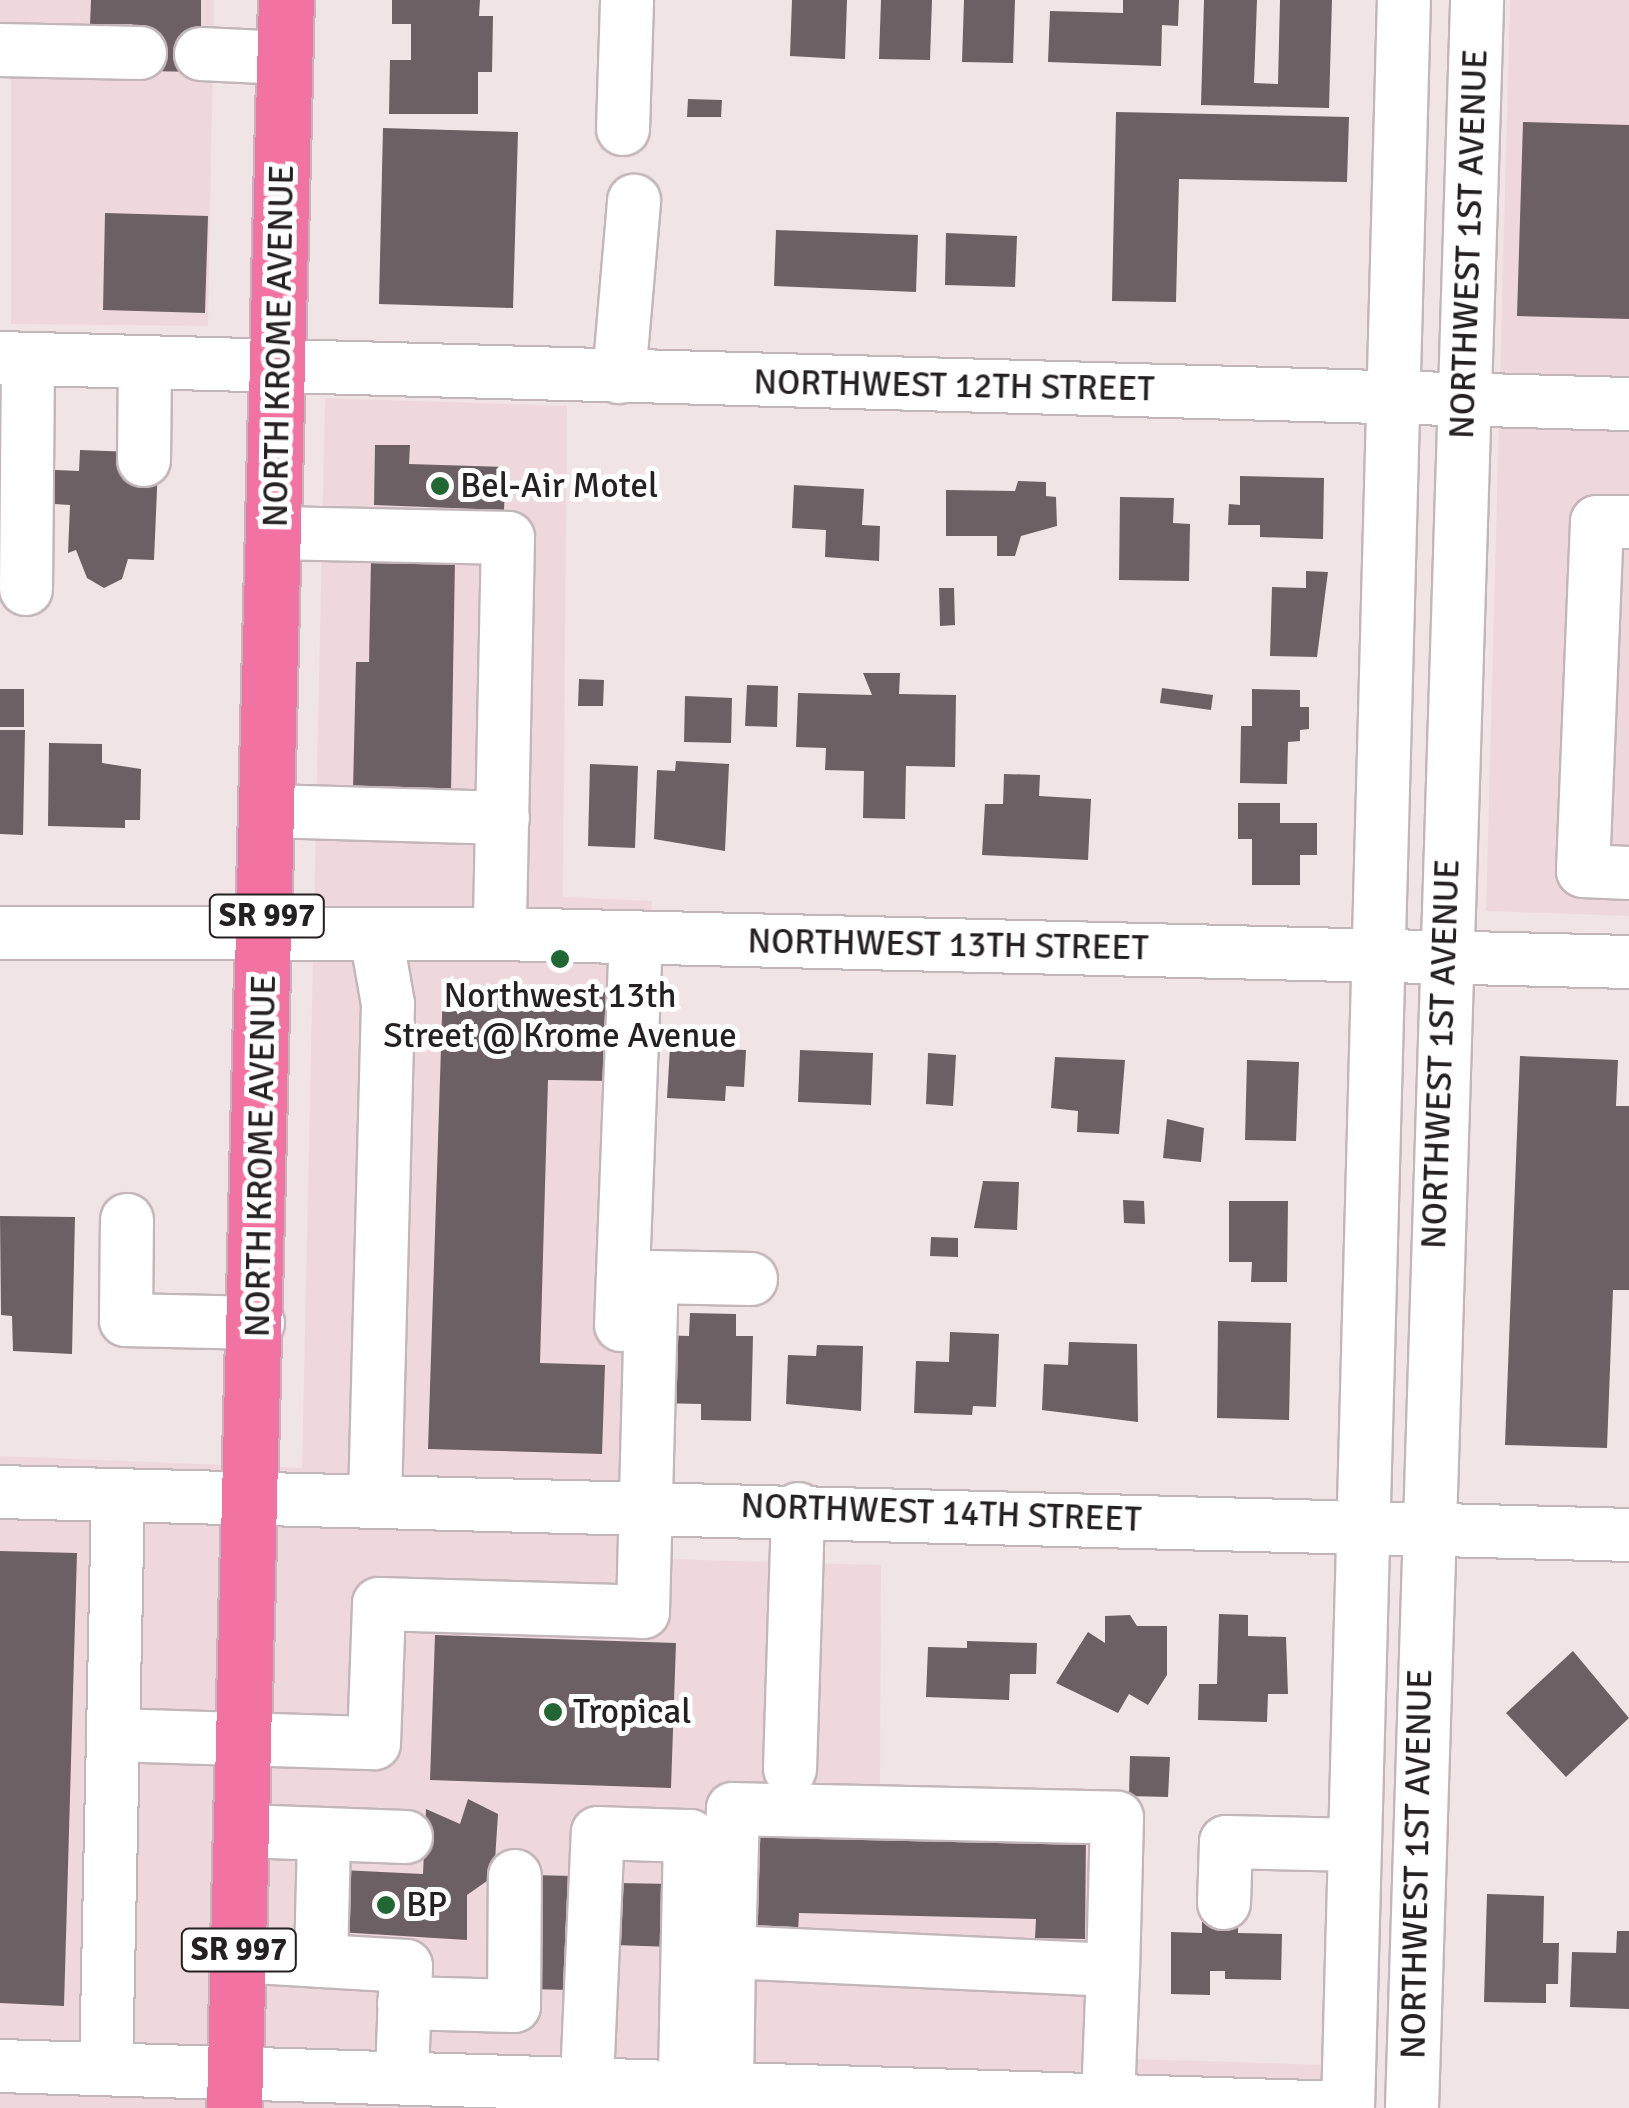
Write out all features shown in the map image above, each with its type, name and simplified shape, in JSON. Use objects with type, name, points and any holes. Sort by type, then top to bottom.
[{"type":"highway","name":"NORTH KROME AVENUE","points":[[242,1832],[258,1322],[286,0]]},
{"type":"highway","name":"SR 997","points":[[235,2088],[242,1832]]},
{"type":"street","points":[[623,129],[627,0]]},
{"type":"street","name":"NORTHWEST 1ST AVENUE","points":[[1345,2108],[1366,1527],[1404,0]]},
{"type":"street","name":"NORTHWEST 1ST AVENUE","points":[[1412,2108],[1424,1529],[1476,0]]},
{"type":"street","points":[[0,50],[140,54]]},
{"type":"street","points":[[201,54],[285,58]]},
{"type":"street","points":[[618,377],[634,201]]},
{"type":"street","points":[[14,358],[26,589]]},
{"type":"street","name":"NORTHWEST 12TH STREET","points":[[14,358],[1629,404]]},
{"type":"street","points":[[144,460],[146,363]]},
{"type":"street","points":[[1629,522],[1597,522],[1583,871],[1629,873]]},
{"type":"street","points":[[276,533],[508,538],[500,934]]},
{"type":"street","points":[[270,811],[503,818]]},
{"type":"street","name":"NORTHWEST 13TH STREET","points":[[0,933],[500,934],[1629,962]]},
{"type":"street","points":[[375,1500],[388,1004],[376,936]]},
{"type":"street","points":[[113,1735],[374,1743],[379,1604],[643,1612],[631,1504],[636,937]]},
{"type":"street","points":[[127,1220],[126,1320],[258,1322]]},
{"type":"street","points":[[631,1504],[652,1277],[751,1279]]},
{"type":"street","name":"NORTHWEST 14TH STREET","points":[[0,1492],[631,1504],[1629,1535]]},
{"type":"street","points":[[106,2068],[118,1495]]},
{"type":"street","points":[[790,1769],[798,1509]]},
{"type":"street","points":[[706,2084],[729,1952],[734,1810],[1117,1818],[1108,2099]]},
{"type":"street","points":[[242,1832],[406,1837]]},
{"type":"street","points":[[587,2080],[598,1833],[690,1836],[706,2084]]},
{"type":"street","points":[[320,1961],[324,1834]]},
{"type":"street","points":[[1224,1903],[1226,1842],[1355,1846]]},
{"type":"street","points":[[404,2002],[514,2006],[516,1876]]},
{"type":"street","points":[[729,1952],[1113,1970]]},
{"type":"street","points":[[239,1956],[406,1966],[404,2002],[382,2085]]},
{"type":"street","points":[[485,2005],[495,2087]]},
{"type":"street","points":[[0,2066],[106,2068],[235,2088],[495,2087],[587,2080],[706,2084],[812,2098],[1042,2102],[1108,2099],[1345,2108]]},
{"type":"shaded area","points":[[0,0],[214,0],[208,326],[11,324],[11,70],[0,68]]},
{"type":"shaded area","points":[[1510,0],[1629,0],[1629,916],[1486,911]]},
{"type":"shaded area","points":[[325,398],[567,406],[563,897],[652,901],[633,1558],[881,1565],[880,1794],[1136,1817],[1134,2059],[1329,2065],[1328,2108],[0,2108],[0,1456],[302,1468]]},
{"type":"building","points":[[91,0],[201,0],[201,72],[145,71],[132,24],[90,25]]},
{"type":"building","points":[[392,0],[480,0],[479,16],[493,16],[492,72],[478,72],[478,114],[389,114],[390,60],[411,60],[411,24],[392,24]]},
{"type":"building","points":[[792,0],[847,0],[845,59],[790,56]]},
{"type":"building","points":[[881,0],[932,0],[930,60],[879,59]]},
{"type":"building","points":[[964,0],[1015,0],[1013,63],[962,62]]},
{"type":"building","points":[[1123,0],[1179,0],[1178,26],[1162,25],[1161,66],[1048,62],[1050,11],[1123,13]]},
{"type":"building","points":[[1204,0],[1257,0],[1254,83],[1278,84],[1280,0],[1332,0],[1329,108],[1201,105]]},
{"type":"building","points":[[688,99],[722,100],[721,117],[687,117]]},
{"type":"building","points":[[1116,112],[1349,117],[1347,182],[1179,179],[1176,302],[1112,301]]},
{"type":"building","points":[[1523,122],[1629,125],[1629,319],[1517,316]]},
{"type":"building","points":[[383,128],[518,132],[513,308],[379,304]]},
{"type":"building","points":[[105,213],[208,216],[205,313],[103,310]]},
{"type":"building","points":[[776,230],[918,235],[916,292],[774,286]]},
{"type":"building","points":[[946,233],[1017,236],[1015,287],[945,285]]},
{"type":"building","name":"Bel-Air Motel","points":[[375,445],[410,445],[409,464],[506,467],[504,510],[374,505]]},
{"type":"building","points":[[80,450],[132,452],[158,466],[154,560],[128,559],[122,579],[104,588],[87,578],[76,550],[68,553],[70,505],[54,504],[55,470],[79,471]]},
{"type":"building","points":[[1240,476],[1324,478],[1323,539],[1260,537],[1260,525],[1228,525],[1229,504],[1240,505]]},
{"type":"building","points":[[1018,481],[1046,482],[1046,496],[1056,497],[1057,526],[1021,536],[1015,556],[997,556],[997,536],[946,536],[946,490],[1015,491]]},
{"type":"building","points":[[794,485],[864,489],[862,525],[880,526],[879,561],[825,557],[826,530],[792,528]]},
{"type":"building","points":[[1120,497],[1174,498],[1173,523],[1190,524],[1189,581],[1119,580]]},
{"type":"building","points":[[371,558],[455,560],[451,792],[353,790],[356,662],[369,662]]},
{"type":"building","points":[[1306,571],[1328,572],[1317,657],[1270,656],[1272,587],[1306,588]]},
{"type":"building","points":[[939,588],[954,588],[955,625],[940,626]]},
{"type":"building","points":[[863,673],[900,673],[899,694],[956,695],[955,767],[906,766],[905,819],[863,818],[864,771],[825,770],[826,748],[796,747],[798,693],[872,695]]},
{"type":"building","points":[[579,679],[604,680],[603,706],[578,706]]},
{"type":"building","points":[[747,685],[778,686],[777,727],[745,726]]},
{"type":"building","points":[[1162,688],[1213,695],[1211,710],[1160,703]]},
{"type":"building","points":[[0,689],[24,689],[24,727],[0,727]]},
{"type":"building","points":[[1252,689],[1300,690],[1300,707],[1309,707],[1309,729],[1300,730],[1300,741],[1288,742],[1287,784],[1240,783],[1241,726],[1252,726]]},
{"type":"building","points":[[685,696],[732,698],[731,743],[684,742]]},
{"type":"building","points":[[0,730],[25,730],[23,835],[0,834]]},
{"type":"building","points":[[49,743],[102,744],[102,763],[141,769],[140,820],[125,820],[125,828],[48,826]]},
{"type":"building","points":[[676,761],[729,764],[725,851],[654,839],[657,770],[675,771]]},
{"type":"building","points":[[590,764],[638,766],[635,848],[588,846]]},
{"type":"building","points":[[1004,774],[1040,775],[1039,796],[1091,799],[1088,860],[982,855],[985,804],[1003,804]]},
{"type":"building","points":[[1238,803],[1280,803],[1280,823],[1317,823],[1317,855],[1300,855],[1300,885],[1252,885],[1252,839],[1238,839]]},
{"type":"building","points":[[443,986],[616,992],[613,1081],[548,1080],[540,1363],[605,1365],[602,1454],[428,1449]]},
{"type":"building","points":[[670,1047],[746,1050],[744,1087],[726,1086],[725,1101],[667,1098]]},
{"type":"building","points":[[800,1050],[873,1053],[871,1105],[798,1102]]},
{"type":"building","points":[[928,1053],[956,1055],[953,1106],[926,1104]]},
{"type":"building","points":[[1520,1056],[1618,1060],[1616,1106],[1629,1106],[1629,1290],[1613,1290],[1607,1448],[1505,1445]]},
{"type":"building","points":[[1055,1057],[1125,1060],[1119,1134],[1077,1132],[1078,1111],[1051,1108]]},
{"type":"building","points":[[1247,1060],[1299,1062],[1296,1141],[1245,1140]]},
{"type":"building","points":[[1167,1119],[1204,1128],[1201,1162],[1163,1158]]},
{"type":"building","points":[[983,1181],[1019,1182],[1017,1230],[974,1228]]},
{"type":"building","points":[[1123,1200],[1144,1201],[1145,1224],[1124,1223]]},
{"type":"building","points":[[1229,1201],[1288,1201],[1287,1282],[1251,1282],[1252,1262],[1229,1262]]},
{"type":"building","points":[[0,1216],[75,1217],[72,1354],[13,1351],[12,1316],[1,1315]]},
{"type":"building","points":[[931,1237],[958,1238],[958,1257],[930,1256]]},
{"type":"building","points":[[690,1313],[736,1314],[736,1336],[753,1336],[751,1421],[701,1420],[701,1404],[657,1403],[658,1335],[689,1336]]},
{"type":"building","points":[[1218,1321],[1291,1323],[1289,1420],[1217,1418]]},
{"type":"building","points":[[950,1332],[999,1334],[996,1407],[973,1406],[972,1415],[914,1413],[916,1361],[949,1362]]},
{"type":"building","points":[[1069,1342],[1137,1344],[1138,1422],[1042,1410],[1044,1364],[1068,1365]]},
{"type":"building","points":[[817,1345],[863,1346],[861,1411],[786,1404],[788,1355],[816,1356]]},
{"type":"building","points":[[0,1551],[77,1553],[64,2006],[0,2003]]},
{"type":"building","points":[[1219,1614],[1248,1615],[1248,1636],[1286,1637],[1288,1694],[1268,1694],[1267,1722],[1198,1720],[1199,1684],[1217,1684]]},
{"type":"building","points":[[1130,1615],[1137,1626],[1167,1626],[1167,1675],[1148,1705],[1129,1694],[1118,1713],[1056,1683],[1088,1632],[1105,1643],[1105,1616]]},
{"type":"building","name":"Tropical","points":[[435,1635],[676,1643],[671,1788],[430,1780]]},
{"type":"building","points":[[967,1641],[1037,1643],[1036,1674],[1010,1674],[1009,1700],[926,1697],[928,1647],[967,1648]]},
{"type":"building","points":[[1573,1651],[1629,1718],[1566,1777],[1506,1713]]},
{"type":"building","points":[[1130,1756],[1170,1757],[1168,1797],[1129,1796]]},
{"type":"building","points":[[468,1799],[498,1814],[494,1876],[467,1895],[467,1940],[338,1932],[341,1870],[423,1874],[426,1809],[460,1824]]},
{"type":"building","points":[[752,1827],[1086,1835],[1085,1939],[1035,1938],[1036,1919],[799,1913],[798,1932],[749,1931]]},
{"type":"building","points":[[533,1875],[572,1876],[569,1990],[530,1989]]},
{"type":"building","points":[[617,1883],[673,1884],[672,1947],[615,1945]]},
{"type":"building","points":[[1487,1894],[1544,1896],[1543,1943],[1559,1943],[1558,1984],[1546,1984],[1546,2003],[1484,2002]]},
{"type":"building","points":[[1202,1915],[1238,1915],[1238,1933],[1282,1934],[1281,1980],[1225,1979],[1225,1971],[1210,1971],[1210,1995],[1171,1994],[1171,1932],[1202,1933]]},
{"type":"building","points":[[1617,1931],[1629,1931],[1629,2009],[1570,2007],[1572,1952],[1616,1953]]},
{"type":"place","name":"Bel-Air Motel","points":[[440,486]]},
{"type":"place","name":"Northwest 13th Street @ Krome Avenue","points":[[560,959]]},
{"type":"place","name":"Tropical","points":[[553,1712]]},
{"type":"place","name":"BP","points":[[386,1905]]}]
